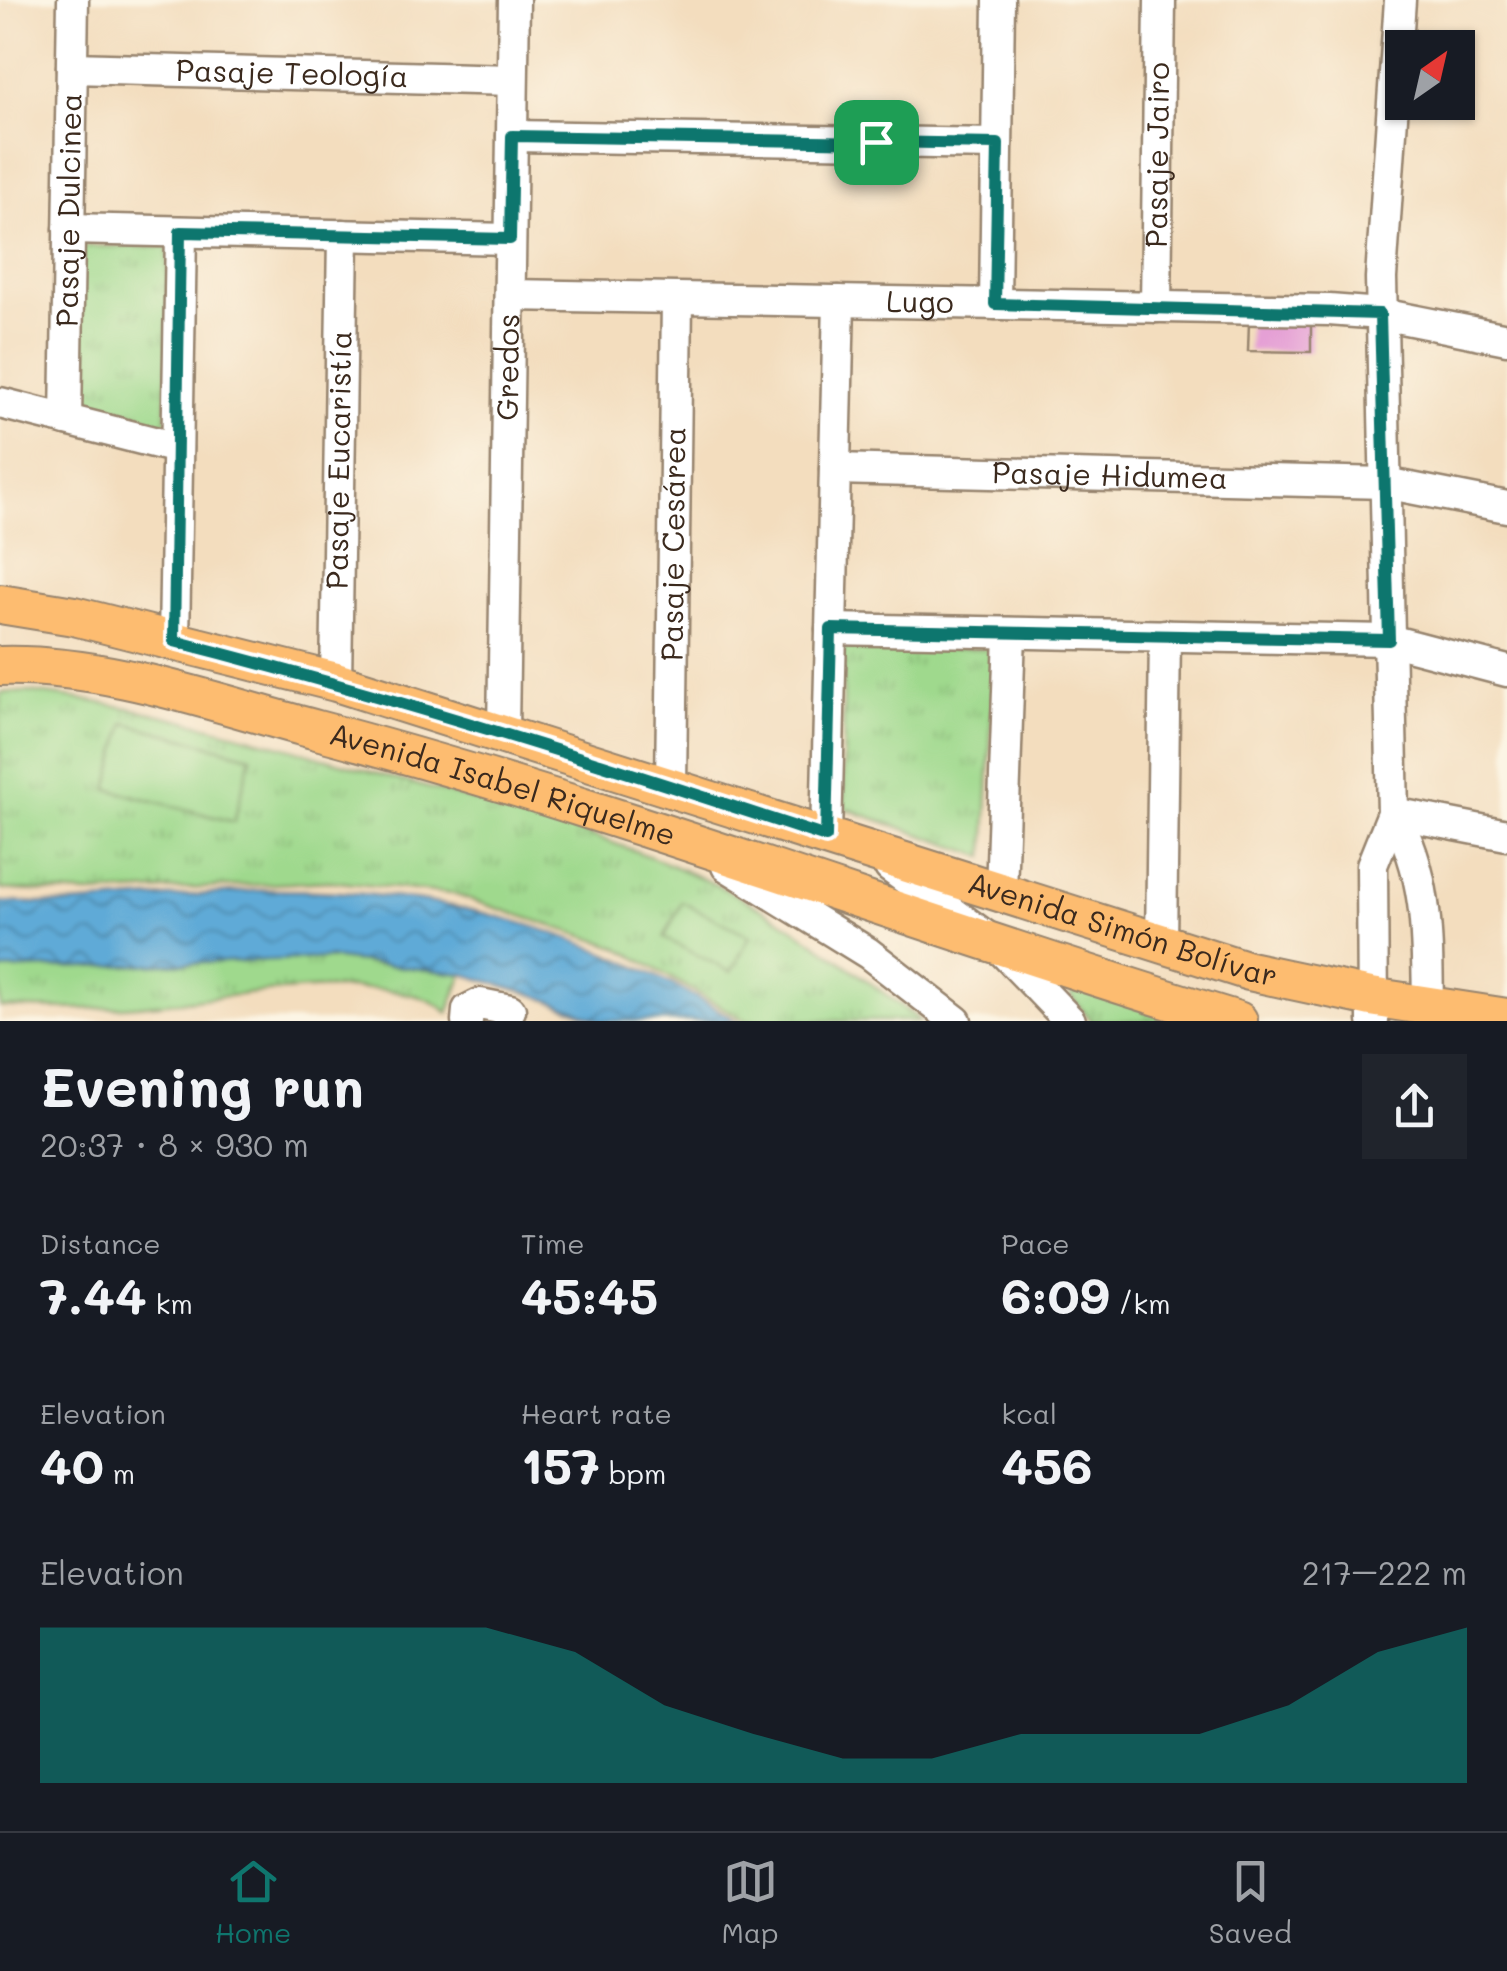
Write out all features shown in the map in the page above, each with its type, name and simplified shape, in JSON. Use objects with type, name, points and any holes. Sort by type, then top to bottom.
[{"type":"main road","name":"Avenida Simón Bolívar","points":[[10,603],[336,682],[1372,1009],[1507,1018]]},
{"type":"main road","name":"Avenida Isabel Riquelme","points":[[0,666],[52,666],[112,677],[416,756],[674,838]]},
{"type":"main road","name":"Avenida Simón Bolívar","points":[[674,838],[1238,1021]]},
{"type":"street","name":"Pasaje Dulcinea","points":[[66,420],[73,0]]},
{"type":"street","name":"Gredos","points":[[503,732],[514,0]]},
{"type":"street","points":[[995,304],[999,0]]},
{"type":"street","name":"Pasaje Jairo","points":[[1156,307],[1160,0]]},
{"type":"street","points":[[1372,1009],[1372,864],[1393,813],[1380,314],[1400,0]]},
{"type":"street","name":"Pasaje Teología","points":[[72,68],[512,80]]},
{"type":"street","points":[[512,136],[998,144]]},
{"type":"street","points":[[69,229],[510,239]]},
{"type":"street","points":[[174,641],[180,232]]},
{"type":"street","name":"Pasaje Eucaristía","points":[[336,682],[343,236]]},
{"type":"street","name":"Lugo","points":[[510,296],[1380,314],[1507,339]]},
{"type":"street","name":"Pasaje Cesárea","points":[[670,786],[676,298]]},
{"type":"street","points":[[840,301],[831,629],[842,842],[921,887],[996,944],[1070,1021]]},
{"type":"street","points":[[0,403],[177,448]]},
{"type":"street","name":"Pasaje Hidumea","points":[[835,469],[1385,483],[1507,507]]},
{"type":"street","points":[[831,629],[1389,640],[1507,671]]},
{"type":"street","points":[[1001,892],[1010,632]]},
{"type":"street","points":[[1161,944],[1165,635]]},
{"type":"street","points":[[1393,813],[1507,835]]},
{"type":"street","points":[[1393,813],[1410,845],[1420,879],[1428,1014]]},
{"type":"street","name":"Avenida Isabel Riquelme","points":[[674,838],[818,920],[956,1021]]},
{"type":"street","points":[[467,1021],[468,1010],[480,1004],[510,1010]]},
{"type":"green space","points":[[75,246],[168,247],[166,431],[71,408]]},
{"type":"green space","points":[[843,647],[995,649],[985,857],[844,808]]},
{"type":"green space","points":[[27,692],[121,707],[213,728],[614,843],[699,877],[764,910],[833,955],[921,1021],[746,1021],[617,947],[453,894],[329,881],[89,894],[0,889],[0,693]]},
{"type":"green space","points":[[125,723],[251,756],[234,822],[108,789]]},
{"type":"green space","points":[[682,902],[750,936],[731,972],[664,938]]},
{"type":"green space","points":[[329,958],[463,974],[448,1013],[423,998],[387,990],[343,988],[109,1008],[0,1007],[0,970]]},
{"type":"green space","points":[[1072,982],[1191,1021],[1091,1021],[1072,997]]},
{"type":"water","points":[[264,890],[392,897],[511,920],[624,961],[737,1021],[601,1021],[535,995],[463,974],[329,958],[0,970],[0,902],[71,904]]},
{"type":"building","points":[[1249,321],[1311,322],[1311,352],[1248,351]]},
{"type":"route","points":[[512,136],[876,142],[998,144],[995,304],[1380,314],[1389,640],[831,629],[826,837],[503,732],[336,682],[174,641],[180,232],[510,239],[512,136]]}]
